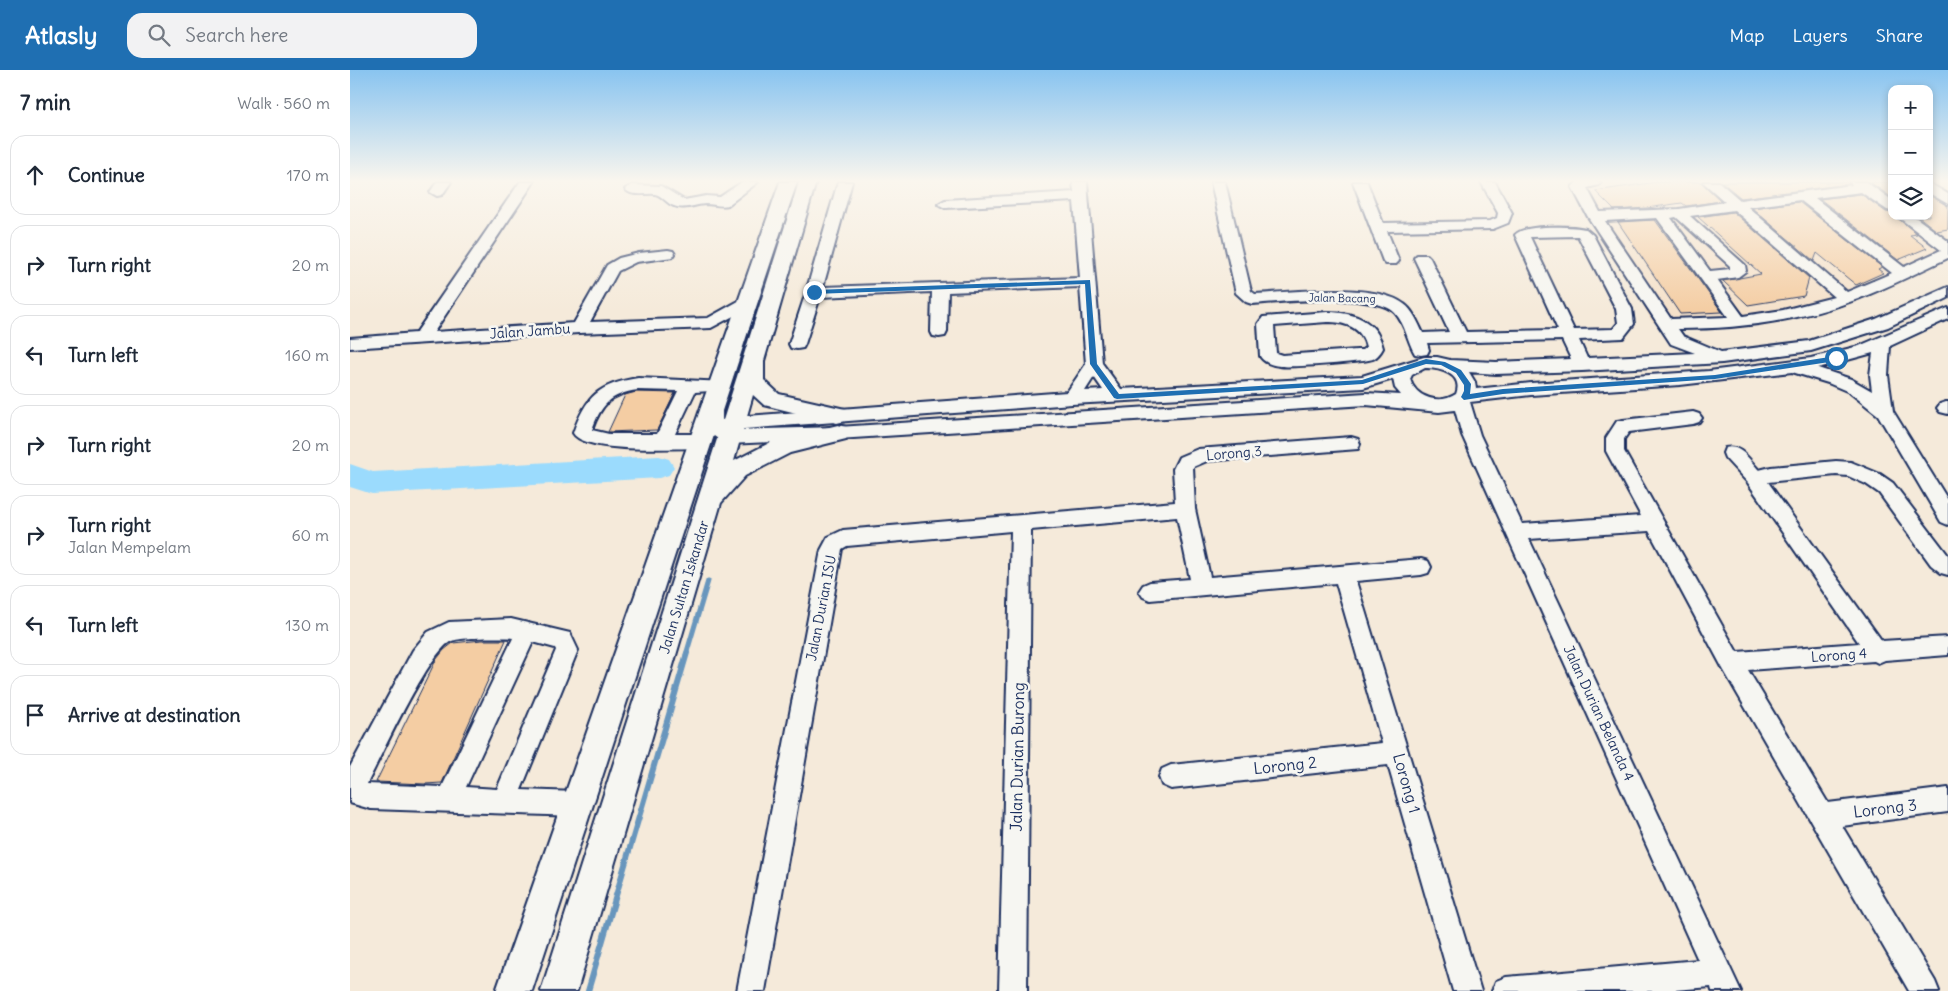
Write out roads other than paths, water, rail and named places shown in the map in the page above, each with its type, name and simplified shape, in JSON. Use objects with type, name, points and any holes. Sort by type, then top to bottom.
[{"type":"main road","points":[[514,991],[577,804],[715,437],[713,408],[775,225]]},
{"type":"main road","name":"Jalan Sultan Iskandar","points":[[560,991],[710,501],[715,437],[754,356],[795,225]]},
{"type":"main road","points":[[754,356],[753,382],[772,400],[838,424]]},
{"type":"main road","points":[[710,501],[737,470],[783,446],[838,424]]},
{"type":"street","points":[[421,339],[498,225]]},
{"type":"street","points":[[797,344],[833,225]]},
{"type":"street","points":[[1083,225],[1094,364],[1117,396]]},
{"type":"street","name":"Jalan Bacang","points":[[1228,225],[1244,293],[1252,299],[1320,297],[1381,299],[1398,307],[1404,314],[1426,362]]},
{"type":"street","points":[[1378,225],[1391,260]]},
{"type":"street","points":[[1379,228],[1465,225]]},
{"type":"street","points":[[1600,225],[1677,340],[1722,357]]},
{"type":"street","points":[[1669,225],[1740,322]]},
{"type":"street","points":[[1692,225],[1737,265],[1738,271],[1733,274],[1706,276]]},
{"type":"street","points":[[1760,225],[1845,298]]},
{"type":"street","points":[[1840,225],[1902,273]]},
{"type":"street","points":[[1667,324],[1740,322],[1792,312],[1845,298],[1948,250],[1916,225]]},
{"type":"street","points":[[1416,338],[1460,338],[1568,335],[1616,334],[1626,324],[1624,309],[1586,235],[1577,232],[1522,235],[1568,335],[1582,365]]},
{"type":"street","points":[[579,328],[612,268],[621,261],[668,254]]},
{"type":"street","points":[[1422,258],[1460,338]]},
{"type":"street","points":[[814,292],[1088,282]]},
{"type":"street","points":[[939,332],[940,288]]},
{"type":"street","points":[[720,386],[641,383],[619,386],[601,397],[584,422],[582,433],[586,436],[604,440],[663,441],[715,437],[1072,398],[1363,382],[1426,362],[1450,366],[1496,368],[1722,357],[1811,346],[1882,323],[1948,292]]},
{"type":"street","points":[[1320,297],[1327,317]]},
{"type":"street","name":"Jalan Jambu","points":[[350,343],[579,328],[711,323],[750,301]]},
{"type":"street","points":[[838,424],[1366,399],[1448,405],[1463,399],[1503,391],[1715,377],[1836,358],[1882,344],[1947,314]]},
{"type":"street","points":[[1327,317],[1346,318],[1365,327],[1374,338],[1374,348],[1367,355],[1358,356],[1280,361],[1268,356],[1266,324],[1269,321],[1327,317]]},
{"type":"street","points":[[711,323],[736,340]]},
{"type":"street","points":[[1669,360],[1677,340]]},
{"type":"street","points":[[1882,344],[1879,375],[1884,411]]},
{"type":"street","points":[[1072,398],[1094,364]]},
{"type":"street","points":[[1450,366],[1468,384],[1468,391],[1463,399]]},
{"type":"street","points":[[1792,366],[1857,387],[1872,398],[1884,411],[1948,516]]},
{"type":"street","points":[[1406,369],[1401,380],[1408,394],[1428,404],[1471,436]]},
{"type":"street","points":[[663,441],[689,386]]},
{"type":"street","name":"Jalan Durian Belanda 4","points":[[1463,399],[1471,436],[1722,981]]},
{"type":"street","points":[[1693,418],[1623,426],[1615,438],[1615,451],[1731,662],[1924,991]]},
{"type":"street","name":"Lorong 3","points":[[1202,586],[1185,509],[1182,469],[1186,462],[1205,454],[1351,444]]},
{"type":"street","points":[[1732,453],[1755,478],[1878,653]]},
{"type":"street","points":[[1755,478],[1771,474],[1836,468],[1851,469],[1873,479],[1886,488],[1938,559],[1948,567]]},
{"type":"street","name":"Jalan Durian ISU","points":[[751,991],[831,550],[835,543],[843,538],[1185,509]]},
{"type":"street","name":"Jalan Durian Burong","points":[[1013,991],[1021,522]]},
{"type":"street","points":[[1515,532],[1654,523]]},
{"type":"street","points":[[1150,591],[1421,567]]},
{"type":"street","name":"Lorong 1","points":[[1344,575],[1467,991]]},
{"type":"street","points":[[504,801],[567,650],[562,640],[511,628],[450,631],[436,639],[420,657],[354,784],[357,794],[371,797],[449,798],[504,801],[577,804]]},
{"type":"street","points":[[449,798],[526,631]]},
{"type":"street","name":"Lorong 4","points":[[1731,662],[1878,653],[1948,646]]},
{"type":"street","name":"Lorong 2","points":[[1171,777],[1398,753]]},
{"type":"street","name":"Lorong 3","points":[[1822,816],[1948,800]]},
{"type":"street","points":[[1506,991],[1722,981]]},
{"type":"waterway","points":[[350,475],[372,483],[659,467]]},
{"type":"waterway","points":[[686,655],[708,581]]},
{"type":"waterway","points":[[588,991],[687,653]]}]
